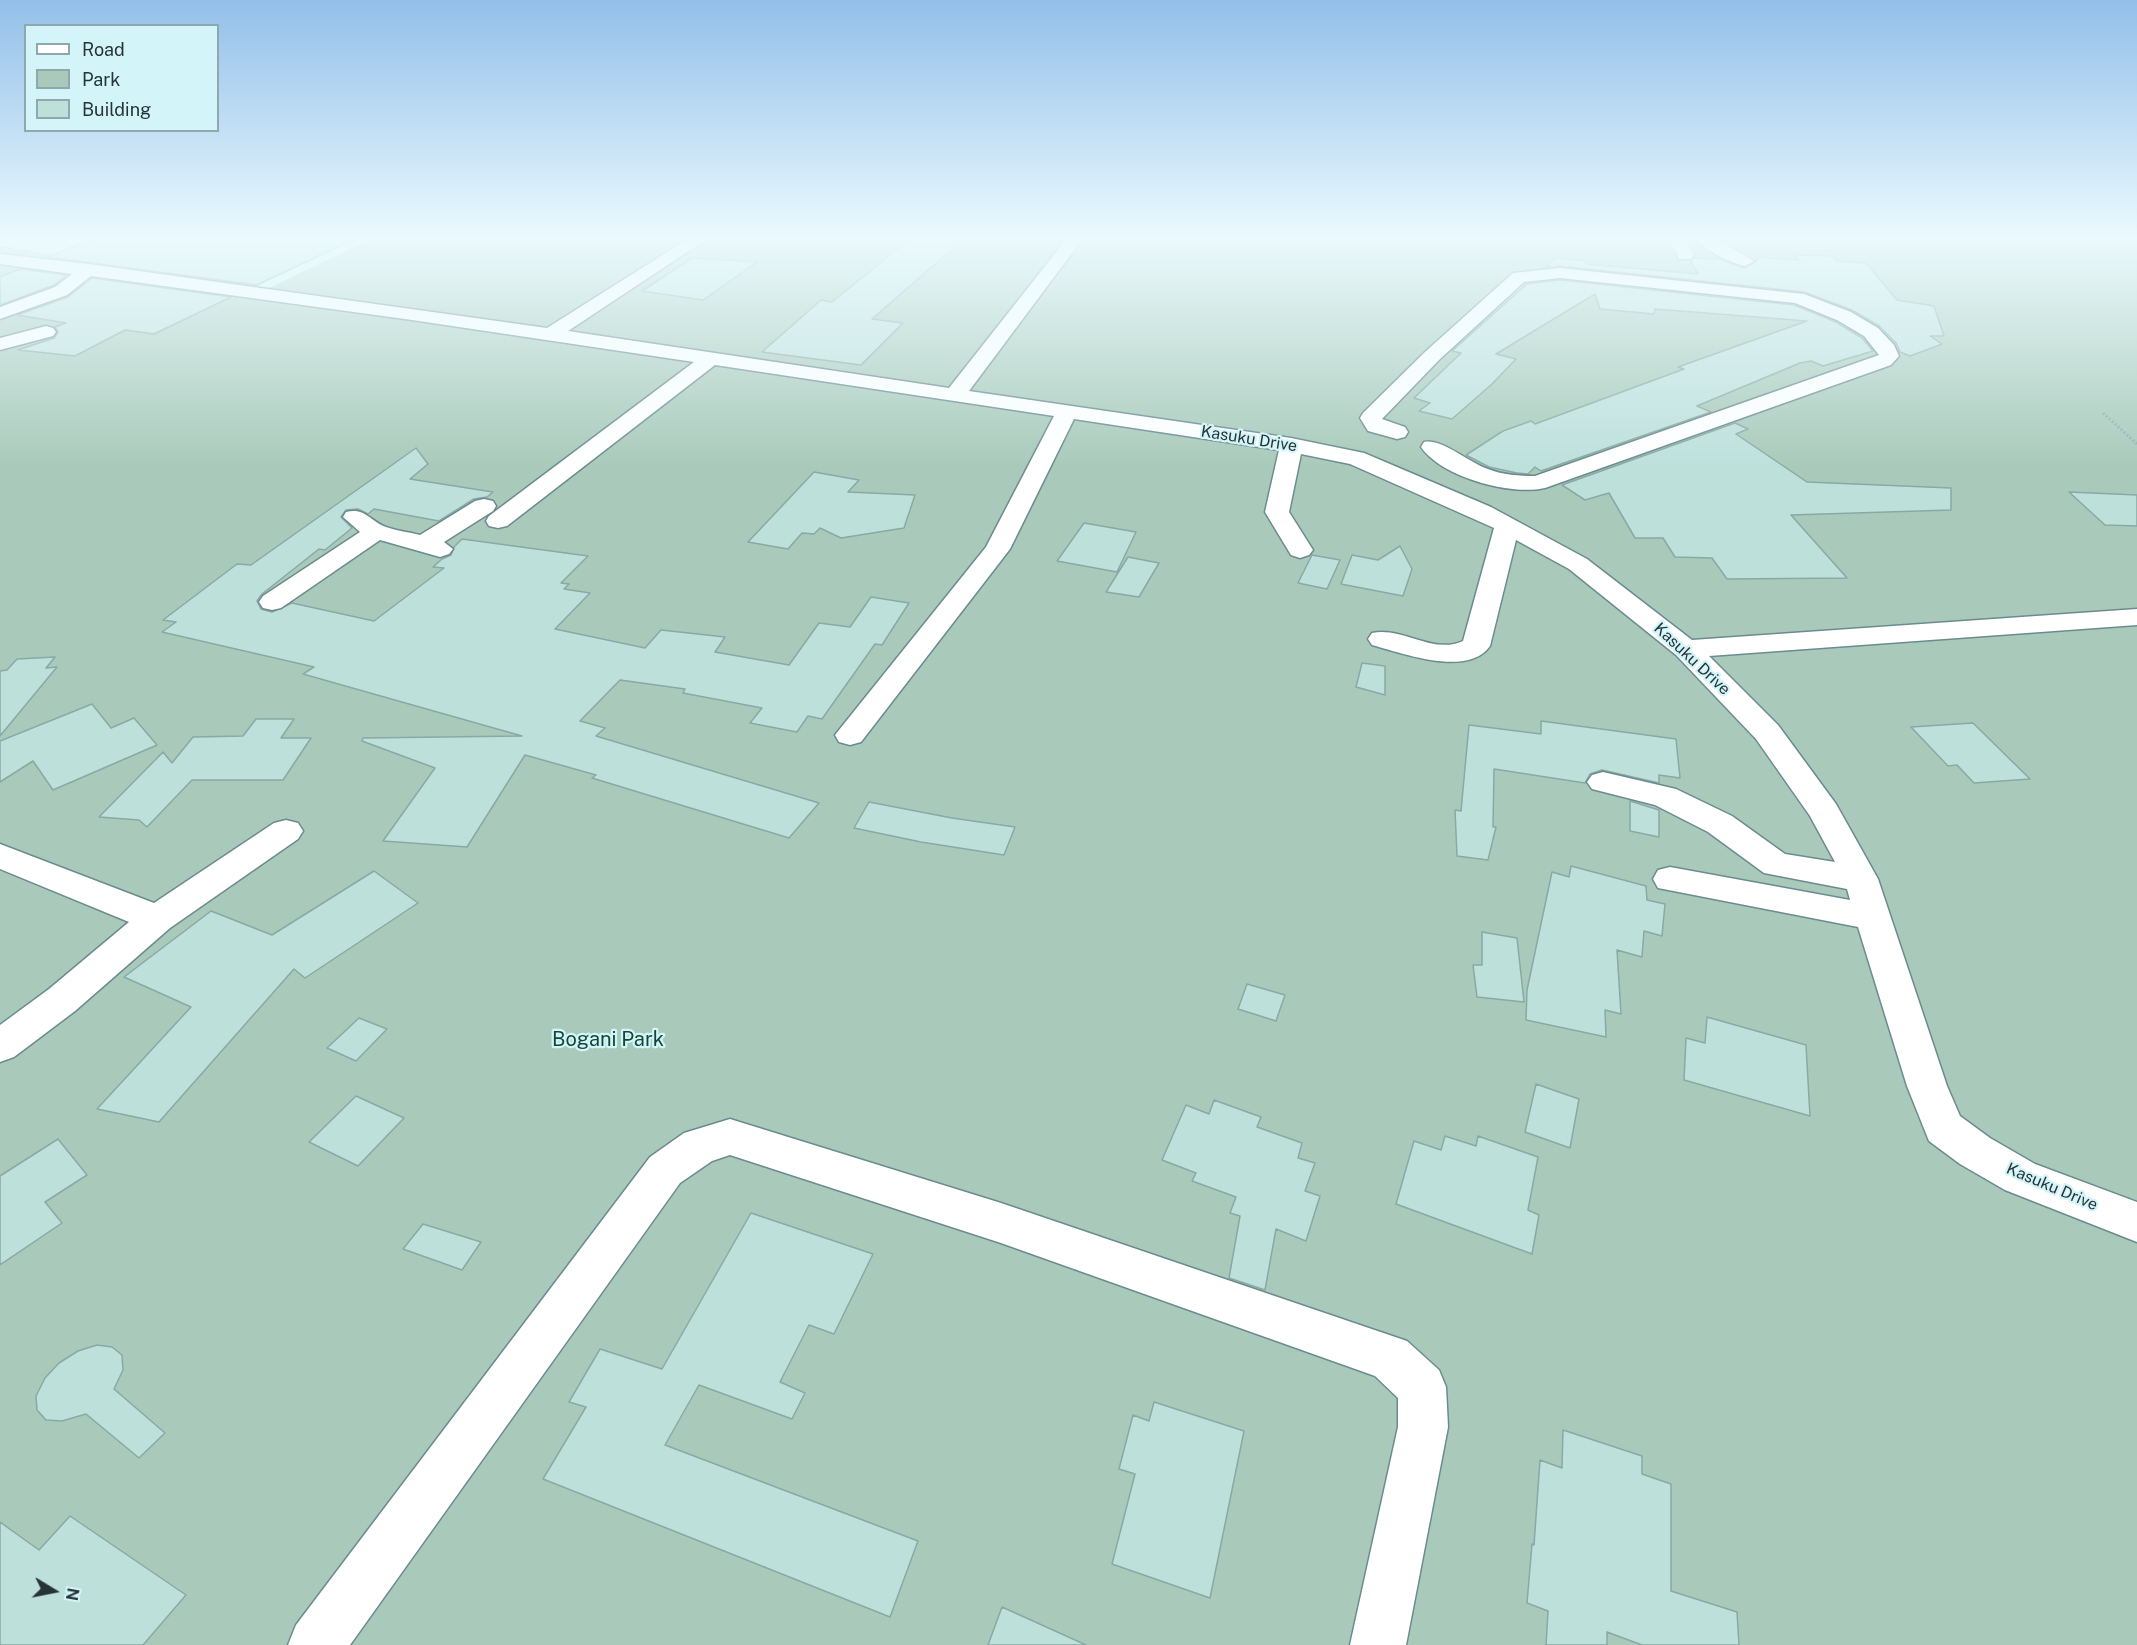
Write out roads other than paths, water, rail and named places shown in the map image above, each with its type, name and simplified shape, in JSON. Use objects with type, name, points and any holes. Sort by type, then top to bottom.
[{"type":"street","name":"Kasuku Drive","points":[[407,314],[956,393],[1291,445],[1356,458],[1397,474],[1506,525],[1578,564],[1686,649],[1767,732],[1824,812],[1861,879],[1927,1086],[1944,1128],[2020,1177],[2137,1222]]},
{"type":"street","points":[[551,334],[582,314]]},
{"type":"street","points":[[956,393],[1017,314]]},
{"type":"street","points":[[1397,474],[1431,447],[1432,440],[1428,435],[1409,431],[1397,432],[1376,426],[1371,418],[1432,356],[1479,314]]},
{"type":"street","points":[[1431,447],[1461,469],[1506,481],[1537,483],[1884,361],[1889,356],[1887,350],[1871,332],[1838,314]]},
{"type":"street","points":[[0,345],[46,333]]},
{"type":"street","points":[[355,517],[376,532],[432,546],[491,513],[713,357]]},
{"type":"street","points":[[850,735],[997,549],[1068,410]]},
{"type":"street","points":[[1356,458],[1397,432]]},
{"type":"street","points":[[1291,445],[1277,512],[1300,550]]},
{"type":"street","points":[[1382,639],[1442,654],[1465,653],[1476,646],[1506,525]]},
{"type":"street","points":[[272,602],[376,532]]},
{"type":"street","points":[[1686,649],[2137,617]]},
{"type":"street","points":[[1603,782],[1674,802],[1720,824],[1776,864],[1861,879]]},
{"type":"street","points":[[0,1046],[62,1000],[157,919],[286,831]]},
{"type":"street","points":[[0,856],[157,919]]},
{"type":"street","points":[[1670,879],[1873,916]]},
{"type":"street","points":[[316,1645],[665,1170],[699,1146],[730,1137],[1001,1223],[1390,1358],[1422,1387],[1423,1427],[1378,1645]]},
{"type":"park label","name":"Bogani Park","points":[[608,1040]]}]
